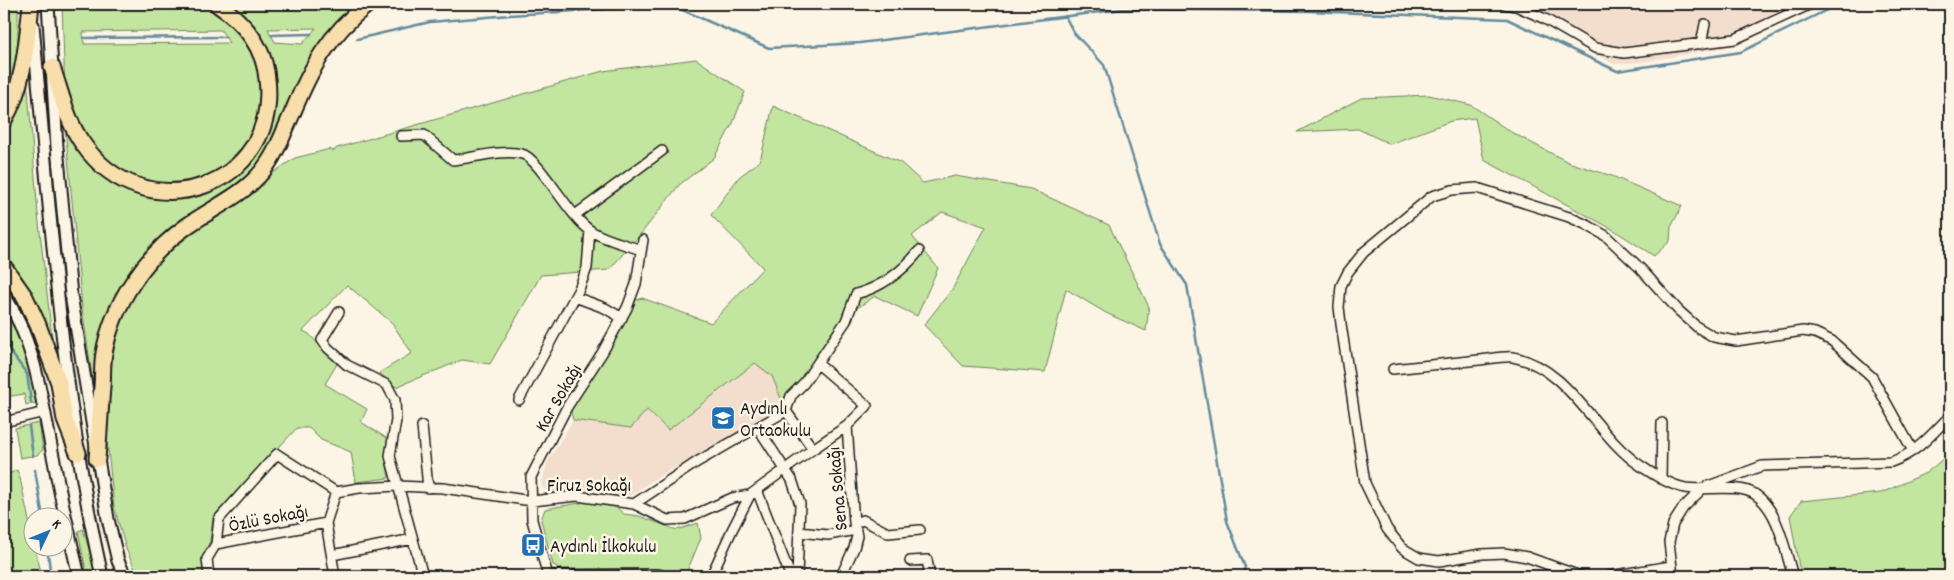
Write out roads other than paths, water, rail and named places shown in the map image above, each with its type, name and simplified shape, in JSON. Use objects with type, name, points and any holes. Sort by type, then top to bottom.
[{"type":"highway","points":[[4,120],[10,110],[16,92],[26,49],[31,4]]},
{"type":"highway","points":[[52,68],[70,123],[94,159],[106,169],[118,178],[156,191],[184,191],[202,186],[228,172],[243,159],[260,134],[268,110],[266,71],[256,42],[239,20],[217,4]]},
{"type":"highway","points":[[97,459],[104,354],[111,326],[126,295],[146,264],[166,244],[187,226],[244,190],[257,177],[269,162],[314,63],[339,29],[368,4]]},
{"type":"highway","points":[[4,267],[25,297],[38,325],[59,384],[65,420],[78,453]]},
{"type":"main road","points":[[31,4],[61,340],[87,507],[102,576]]},
{"type":"main road","points":[[48,5],[57,147],[71,296],[97,459],[114,548],[125,576]]},
{"type":"main road","points":[[4,295],[12,307],[29,346],[38,377],[79,576]]},
{"type":"street","points":[[1504,4],[1516,6],[1545,19],[1595,48],[1624,53],[1735,39],[1811,4]]},
{"type":"street","points":[[1701,44],[1705,24]]},
{"type":"street","points":[[401,136],[424,134],[453,160],[502,154],[523,154],[536,164],[560,199],[590,230],[641,250]]},
{"type":"street","points":[[575,215],[662,150]]},
{"type":"street","points":[[1580,576],[1527,557],[1504,554],[1482,554],[1439,561],[1419,558],[1402,548],[1387,530],[1365,483],[1340,324],[1341,286],[1348,272],[1364,252],[1432,196],[1452,190],[1477,188],[1569,217],[1587,225],[1606,236],[1623,251],[1678,310],[1697,327],[1714,337],[1736,341],[1803,331],[1815,333],[1832,341],[1869,372],[1913,451]]},
{"type":"street","points":[[518,400],[575,297],[587,268],[590,230]]},
{"type":"street","name":"Kar Sokağı","points":[[547,575],[532,520],[531,477],[567,407],[628,308],[636,284],[643,240]]},
{"type":"street","points":[[813,449],[786,411],[791,396],[804,383],[818,364],[846,320],[856,294],[869,291],[904,269],[919,251]]},
{"type":"street","points":[[575,297],[605,308],[622,318]]},
{"type":"street","points":[[339,312],[322,340],[347,365],[388,386],[394,400],[396,420],[390,456],[423,576]]},
{"type":"street","points":[[1393,369],[1512,357],[1536,364],[1562,384],[1621,449],[1639,465],[1661,479],[1684,488],[1745,490],[1756,495],[1768,508],[1779,527],[1793,576]]},
{"type":"street","points":[[712,576],[732,530],[754,493],[847,426],[867,406],[818,364]]},
{"type":"street","name":"Firuz Sokağı","points":[[336,492],[359,488],[398,486],[481,493],[532,500],[577,496],[634,504],[697,462],[786,411]]},
{"type":"street","points":[[4,422],[45,412]]},
{"type":"street","points":[[1673,576],[1669,542],[1673,524],[1683,508],[1703,488],[1762,466],[1890,462],[1913,451],[1950,416]]},
{"type":"street","points":[[1661,479],[1662,423]]},
{"type":"street","points":[[422,426],[428,488]]},
{"type":"street","name":"Sena Sokağı","points":[[841,576],[854,548],[857,536],[847,426]]},
{"type":"street","points":[[758,428],[792,480],[800,504],[796,576]]},
{"type":"street","points":[[209,576],[207,559],[216,544],[218,519],[277,454],[336,492],[326,523],[335,576]]},
{"type":"street","points":[[634,504],[667,520],[685,518],[732,498],[754,493]]},
{"type":"street","points":[[754,493],[788,570],[796,576]]},
{"type":"street","points":[[799,532],[828,535],[855,526],[863,520],[888,533],[920,530]]},
{"type":"street","name":"Özlü Sokağı","points":[[216,544],[326,523]]},
{"type":"street","points":[[332,555],[413,538]]},
{"type":"street","points":[[910,561],[927,560],[930,576]]},
{"type":"street","points":[[1610,576],[1671,566]]},
{"type":"street","points":[[547,575],[658,574],[665,576]]},
{"type":"waterway","points":[[357,39],[430,22],[671,5],[769,48],[860,43],[1123,9],[1309,11],[1507,19],[1617,71],[1741,52],[1839,4]]},
{"type":"waterway","points":[[1065,16],[1074,33],[1104,65],[1160,244],[1187,285],[1227,521],[1245,567],[1242,576]]},
{"type":"waterway","points":[[271,35],[311,34]]},
{"type":"waterway","points":[[83,38],[226,37]]},
{"type":"waterway","points":[[4,343],[27,374],[31,402]]},
{"type":"waterway","points":[[29,426],[33,456]]},
{"type":"waterway","points":[[35,470],[41,508]]},
{"type":"waterway","points":[[48,558],[51,576]]},
{"type":"place","name":"Aydınlı Ortaokulu","points":[[723,418]]},
{"type":"place","name":"Aydınlı İlkokulu","points":[[533,545]]}]
